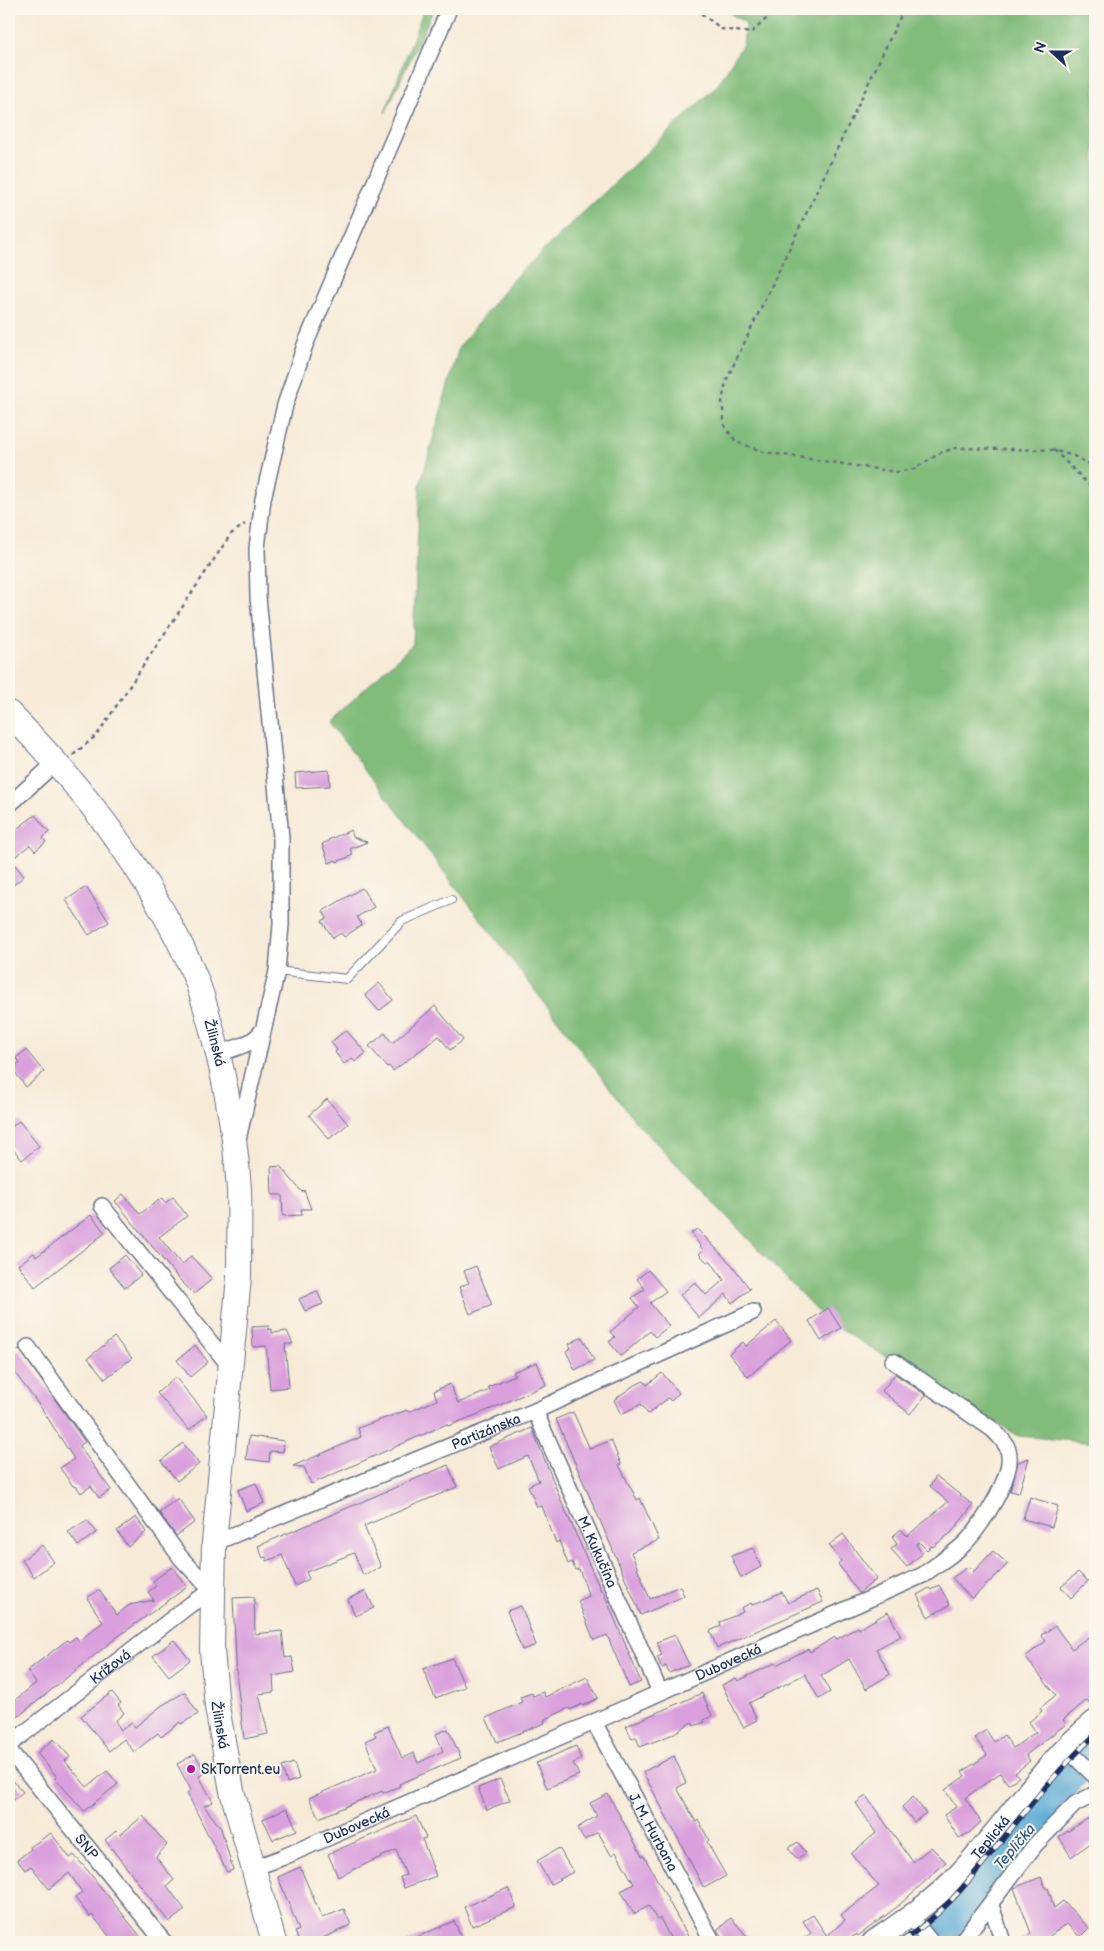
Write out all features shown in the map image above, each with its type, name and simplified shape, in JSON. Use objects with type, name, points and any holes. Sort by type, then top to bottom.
[{"type":"main road","name":"Žilinská","points":[[9,713],[65,758],[139,871],[176,933],[202,994],[218,1054],[236,1153],[239,1190],[239,1277],[214,1543],[212,1650],[217,1707],[232,1792],[274,1942]]},
{"type":"main road","name":"Teplická","points":[[873,1942],[910,1916],[959,1875],[1072,1754],[1095,1721]]},
{"type":"street","points":[[236,1153],[277,970],[281,925],[281,837],[258,597],[257,548],[263,499],[285,405],[305,345],[449,9]]},
{"type":"street","points":[[9,805],[65,758]]},
{"type":"street","points":[[218,1054],[249,1043],[257,1038],[262,1031]]},
{"type":"street","points":[[102,1206],[231,1368]]},
{"type":"street","name":"Partizánska","points":[[214,1543],[535,1411],[753,1312]]},
{"type":"street","points":[[28,1347],[181,1558],[212,1592]]},
{"type":"street","name":"Dubovecká","points":[[253,1868],[281,1858],[594,1722],[923,1575],[963,1545],[993,1503],[1005,1478],[1009,1462],[1009,1451],[992,1429],[893,1361]]},
{"type":"street","name":"M. Kukučína","points":[[535,1411],[660,1692]]},
{"type":"street","name":"Krížová","points":[[9,1745],[191,1604],[212,1592]]},
{"type":"street","name":"J. M. Hurbana","points":[[594,1722],[713,1942]]},
{"type":"street","name":"SNP","points":[[9,1750],[164,1942]]},
{"type":"street","points":[[1072,1754],[1094,1775]]},
{"type":"street","points":[[962,1942],[1035,1845],[1075,1804],[1095,1794]]},
{"type":"street","points":[[991,1905],[1003,1942]]},
{"type":"street","points":[[910,1916],[927,1938]]},
{"type":"lane","points":[[277,970],[347,978],[402,921],[451,900]]},
{"type":"path","points":[[695,9],[722,29],[751,33],[777,9]]},
{"type":"path","points":[[904,9],[726,381],[722,402],[725,428],[737,442],[764,452],[896,472],[914,469],[942,452],[956,448],[1054,450],[1074,456],[1095,467]]},
{"type":"path","points":[[1054,450],[1095,491]]},
{"type":"path","points":[[65,758],[98,735],[231,534],[251,520]]},
{"type":"green space","points":[[424,9],[434,9],[385,113]]},
{"type":"green space","points":[[723,9],[1095,9],[1095,1443],[1019,1436],[828,1322],[636,1122],[329,722],[413,644],[420,485],[459,347],[513,279],[717,86],[743,44],[746,23]]},
{"type":"building","points":[[329,770],[330,786],[296,788],[295,773]]},
{"type":"building","points":[[35,815],[49,832],[43,838],[46,842],[35,851],[30,845],[11,860],[24,876],[9,889],[9,835]]},
{"type":"building","points":[[351,830],[353,837],[367,842],[350,849],[353,855],[337,862],[336,860],[329,863],[322,844]]},
{"type":"building","points":[[86,887],[109,922],[89,935],[66,900]]},
{"type":"building","points":[[362,888],[374,907],[357,917],[362,925],[344,937],[341,933],[333,938],[322,921],[327,918],[323,911]]},
{"type":"building","points":[[379,983],[393,1000],[379,1011],[365,995]]},
{"type":"building","points":[[435,1006],[463,1040],[450,1050],[439,1036],[393,1071],[389,1066],[387,1067],[369,1046],[385,1033],[392,1043]]},
{"type":"building","points":[[346,1030],[366,1053],[355,1062],[352,1058],[344,1064],[335,1052],[337,1050],[331,1042]]},
{"type":"building","points":[[26,1050],[44,1072],[26,1087],[12,1068],[20,1062],[16,1058]]},
{"type":"building","points":[[327,1099],[348,1124],[329,1139],[309,1115]]},
{"type":"building","points":[[19,1121],[39,1146],[22,1160],[9,1144],[9,1129]]},
{"type":"building","points":[[280,1166],[302,1192],[304,1190],[311,1209],[301,1209],[302,1215],[283,1216],[282,1195],[272,1195],[271,1167]]},
{"type":"building","points":[[123,1194],[140,1214],[162,1198],[165,1203],[173,1197],[187,1216],[159,1237],[182,1265],[191,1256],[212,1279],[194,1294],[179,1279],[115,1201]]},
{"type":"building","points":[[91,1215],[105,1233],[35,1287],[18,1265],[34,1253],[36,1257]]},
{"type":"building","points":[[697,1229],[732,1265],[750,1289],[732,1303],[726,1294],[699,1318],[680,1295],[695,1282],[706,1295],[724,1280],[710,1260],[707,1262],[699,1254],[703,1250],[691,1233]]},
{"type":"building","points":[[125,1255],[141,1275],[125,1288],[109,1268]]},
{"type":"building","points":[[476,1266],[492,1305],[470,1314],[459,1287],[469,1283],[464,1271]]},
{"type":"building","points":[[648,1270],[666,1291],[650,1303],[669,1326],[655,1337],[650,1331],[621,1356],[609,1342],[615,1337],[610,1332],[639,1307],[632,1298],[645,1289],[637,1279]]},
{"type":"building","points":[[317,1291],[323,1304],[305,1311],[299,1299]]},
{"type":"building","points":[[828,1308],[841,1328],[821,1341],[809,1321]]},
{"type":"building","points":[[776,1321],[791,1340],[748,1377],[729,1354],[743,1342],[746,1346]]},
{"type":"building","points":[[269,1326],[268,1330],[272,1329],[272,1333],[287,1331],[293,1344],[285,1344],[289,1387],[270,1389],[266,1346],[253,1347],[252,1327]]},
{"type":"building","points":[[114,1337],[132,1358],[105,1379],[88,1358]]},
{"type":"building","points":[[582,1337],[594,1360],[575,1370],[566,1351],[571,1348],[569,1344]]},
{"type":"building","points":[[195,1345],[208,1362],[190,1377],[177,1360]]},
{"type":"building","points":[[19,1349],[85,1442],[79,1446],[111,1490],[99,1498],[91,1486],[81,1493],[77,1487],[73,1486],[60,1468],[74,1459],[42,1409],[9,1365],[9,1357]]},
{"type":"building","points":[[537,1362],[546,1385],[486,1411],[448,1426],[447,1424],[311,1484],[304,1467],[293,1466],[361,1437],[358,1428],[407,1410],[408,1412],[437,1400],[434,1391],[450,1384],[458,1403],[490,1390],[488,1387],[515,1375],[513,1372]]},
{"type":"building","points":[[662,1373],[679,1393],[671,1401],[668,1398],[648,1414],[641,1404],[621,1414],[614,1400],[633,1386],[644,1381],[647,1385]]},
{"type":"building","points":[[895,1374],[926,1395],[910,1414],[882,1391]]},
{"type":"building","points":[[175,1377],[207,1415],[189,1430],[157,1393]]},
{"type":"building","points":[[573,1412],[590,1449],[611,1440],[621,1464],[619,1465],[637,1500],[640,1498],[659,1540],[631,1552],[650,1599],[680,1586],[684,1596],[641,1615],[556,1419]]},
{"type":"building","points":[[532,1428],[560,1498],[601,1591],[603,1591],[641,1682],[629,1687],[607,1635],[594,1640],[578,1601],[589,1596],[579,1569],[575,1570],[572,1562],[568,1564],[559,1541],[556,1543],[542,1506],[537,1507],[528,1486],[539,1481],[528,1456],[499,1469],[489,1447]]},
{"type":"building","points":[[249,1436],[284,1441],[283,1452],[270,1451],[269,1462],[246,1459]]},
{"type":"building","points":[[183,1443],[199,1464],[177,1481],[161,1461]]},
{"type":"building","points":[[1029,1458],[1019,1493],[1010,1491],[1018,1462]]},
{"type":"building","points":[[448,1465],[457,1487],[364,1526],[381,1567],[363,1575],[354,1553],[306,1572],[309,1579],[295,1586],[282,1555],[267,1561],[266,1557],[263,1558],[258,1546]]},
{"type":"building","points":[[936,1476],[973,1505],[952,1532],[933,1547],[927,1550],[919,1542],[916,1544],[922,1554],[907,1567],[891,1549],[897,1544],[892,1537],[901,1529],[907,1536],[948,1502],[930,1486]]},
{"type":"building","points":[[256,1483],[264,1503],[246,1511],[238,1490]]},
{"type":"building","points":[[1030,1497],[1058,1506],[1052,1527],[1023,1519]]},
{"type":"building","points":[[178,1498],[195,1522],[176,1536],[159,1512]]},
{"type":"building","points":[[136,1517],[146,1532],[128,1547],[117,1531]]},
{"type":"building","points":[[87,1520],[97,1532],[78,1546],[68,1532]]},
{"type":"building","points":[[843,1534],[877,1579],[859,1593],[838,1564],[841,1561],[829,1545]]},
{"type":"building","points":[[42,1545],[54,1562],[34,1577],[22,1560]]},
{"type":"building","points":[[753,1548],[761,1567],[741,1578],[731,1556]]},
{"type":"building","points":[[993,1551],[1008,1564],[972,1599],[952,1578],[968,1567],[973,1572]]},
{"type":"building","points":[[172,1567],[187,1587],[116,1638],[9,1724],[9,1705],[36,1683],[27,1671],[67,1640],[69,1642],[76,1637],[79,1641],[103,1622],[87,1598],[99,1590],[117,1615],[129,1605],[154,1600],[148,1592],[156,1586],[153,1581]]},
{"type":"building","points":[[1078,1572],[1088,1581],[1071,1598],[1061,1587]]},
{"type":"building","points":[[939,1585],[950,1605],[928,1617],[917,1595]]},
{"type":"building","points":[[817,1590],[823,1602],[717,1648],[710,1631],[721,1626],[720,1622],[743,1612],[741,1608],[782,1592],[788,1603]]},
{"type":"building","points":[[366,1591],[374,1608],[355,1616],[348,1599]]},
{"type":"building","points":[[254,1597],[255,1634],[282,1631],[285,1658],[292,1657],[295,1672],[273,1676],[274,1692],[259,1694],[268,1734],[244,1739],[237,1681],[233,1598]]},
{"type":"building","points":[[521,1606],[536,1645],[522,1650],[507,1611]]},
{"type":"building","points":[[888,1612],[901,1636],[876,1649],[890,1674],[866,1689],[849,1659],[821,1676],[830,1692],[819,1699],[805,1674],[749,1703],[757,1720],[743,1727],[722,1685],[736,1678],[738,1681],[808,1649],[810,1652],[835,1637],[837,1639],[858,1627],[859,1629]]},
{"type":"building","points":[[1055,1626],[1072,1649],[1091,1635],[1095,1642],[1095,1709],[1087,1700],[1063,1720],[1066,1724],[1026,1755],[1030,1761],[1015,1773],[1019,1777],[1008,1784],[1000,1773],[965,1798],[981,1822],[969,1833],[959,1838],[944,1815],[956,1807],[945,1790],[965,1776],[962,1772],[987,1755],[975,1738],[986,1730],[994,1742],[1004,1735],[1013,1748],[1036,1732],[1029,1722],[1042,1711],[1040,1708],[1056,1695],[1025,1657],[1046,1641],[1041,1635]]},
{"type":"building","points":[[675,1635],[689,1665],[669,1673],[666,1666],[662,1668],[657,1657],[662,1655],[657,1642]]},
{"type":"building","points":[[174,1640],[190,1660],[169,1676],[153,1656]]},
{"type":"building","points":[[452,1658],[465,1687],[435,1698],[423,1669]]},
{"type":"building","points":[[587,1677],[598,1698],[583,1706],[582,1704],[570,1710],[569,1708],[544,1720],[545,1723],[497,1742],[486,1718],[522,1702],[520,1697],[532,1693],[533,1696],[543,1692],[545,1697]]},
{"type":"building","points":[[112,1692],[121,1703],[118,1705],[124,1713],[115,1721],[121,1730],[132,1723],[135,1727],[161,1706],[185,1692],[198,1714],[181,1724],[180,1722],[161,1737],[158,1733],[134,1752],[124,1739],[109,1751],[81,1716]]},
{"type":"building","points":[[702,1693],[712,1716],[704,1720],[705,1722],[694,1726],[692,1722],[671,1735],[640,1747],[636,1737],[632,1739],[626,1726]]},
{"type":"building","points":[[388,1726],[402,1758],[414,1753],[418,1763],[443,1751],[436,1734],[448,1729],[461,1758],[399,1784],[400,1786],[383,1793],[382,1791],[319,1818],[309,1798],[377,1769],[365,1741],[376,1736],[374,1732]]},
{"type":"building","points":[[54,1739],[70,1757],[65,1761],[87,1787],[107,1771],[118,1784],[84,1811],[55,1778],[57,1777],[37,1753]]},
{"type":"building","points":[[576,1746],[581,1759],[573,1763],[579,1775],[547,1788],[536,1763]]},
{"type":"building","points":[[195,1754],[206,1773],[199,1776],[213,1802],[204,1806],[221,1828],[233,1870],[227,1872],[187,1793],[191,1790],[177,1764]]},
{"type":"building","points":[[674,1756],[686,1783],[677,1788],[696,1822],[698,1820],[709,1840],[707,1842],[726,1876],[704,1888],[643,1772]]},
{"type":"building","points":[[294,1763],[299,1779],[287,1783],[282,1767]]},
{"type":"building","points":[[9,1776],[23,1792],[9,1804]]},
{"type":"building","points":[[500,1779],[510,1800],[487,1810],[478,1788]]},
{"type":"building","points":[[608,1794],[691,1942],[672,1942],[660,1918],[657,1920],[649,1906],[634,1914],[621,1891],[634,1884],[616,1852],[611,1855],[598,1832],[584,1840],[577,1828],[597,1816],[590,1803]]},
{"type":"building","points":[[866,1796],[913,1862],[931,1847],[946,1862],[897,1907],[858,1936],[857,1934],[845,1942],[799,1942],[811,1933],[803,1921],[813,1915],[827,1936],[845,1920],[841,1915],[879,1886],[851,1854],[876,1833],[856,1803]]},
{"type":"building","points":[[913,1797],[926,1813],[914,1822],[902,1807]]},
{"type":"building","points":[[287,1808],[297,1830],[273,1840],[263,1819]]},
{"type":"building","points":[[1095,1814],[1095,1840],[1071,1857],[1059,1837]]},
{"type":"building","points":[[143,1816],[167,1845],[156,1857],[174,1880],[167,1886],[185,1910],[169,1922],[105,1840],[116,1831],[120,1835]]},
{"type":"building","points":[[416,1816],[426,1838],[422,1839],[436,1876],[404,1888],[400,1877],[406,1875],[396,1850],[338,1877],[328,1854]]},
{"type":"building","points":[[51,1833],[70,1858],[74,1855],[88,1871],[145,1942],[114,1942],[75,1898],[82,1892],[69,1873],[49,1889],[31,1866],[25,1870],[17,1860],[31,1849],[30,1847]]},
{"type":"building","points":[[798,1842],[806,1853],[797,1859],[788,1848]]},
{"type":"building","points":[[559,1848],[573,1872],[551,1884],[537,1861]]},
{"type":"building","points":[[300,1867],[322,1918],[344,1909],[351,1925],[323,1938],[325,1942],[299,1942],[295,1932],[299,1930],[278,1877]]},
{"type":"building","points":[[1041,1877],[1046,1889],[1048,1888],[1054,1908],[1063,1901],[1089,1928],[1080,1937],[1067,1924],[1041,1942],[1019,1942],[1031,1933],[1014,1888]]},
{"type":"building","points":[[508,1888],[516,1907],[472,1926],[464,1907]]},
{"type":"building","points":[[731,1918],[752,1942],[727,1942],[717,1930]]},
{"type":"building","points":[[454,1921],[463,1942],[405,1942]]},
{"type":"waterway","name":"Teplička","points":[[931,1942],[953,1921],[1095,1749]]},
{"type":"railway","points":[[900,1942],[927,1923],[950,1901],[1054,1777],[1095,1735]]},
{"type":"place","name":"SkTorrent.eu","points":[[191,1769]]}]
